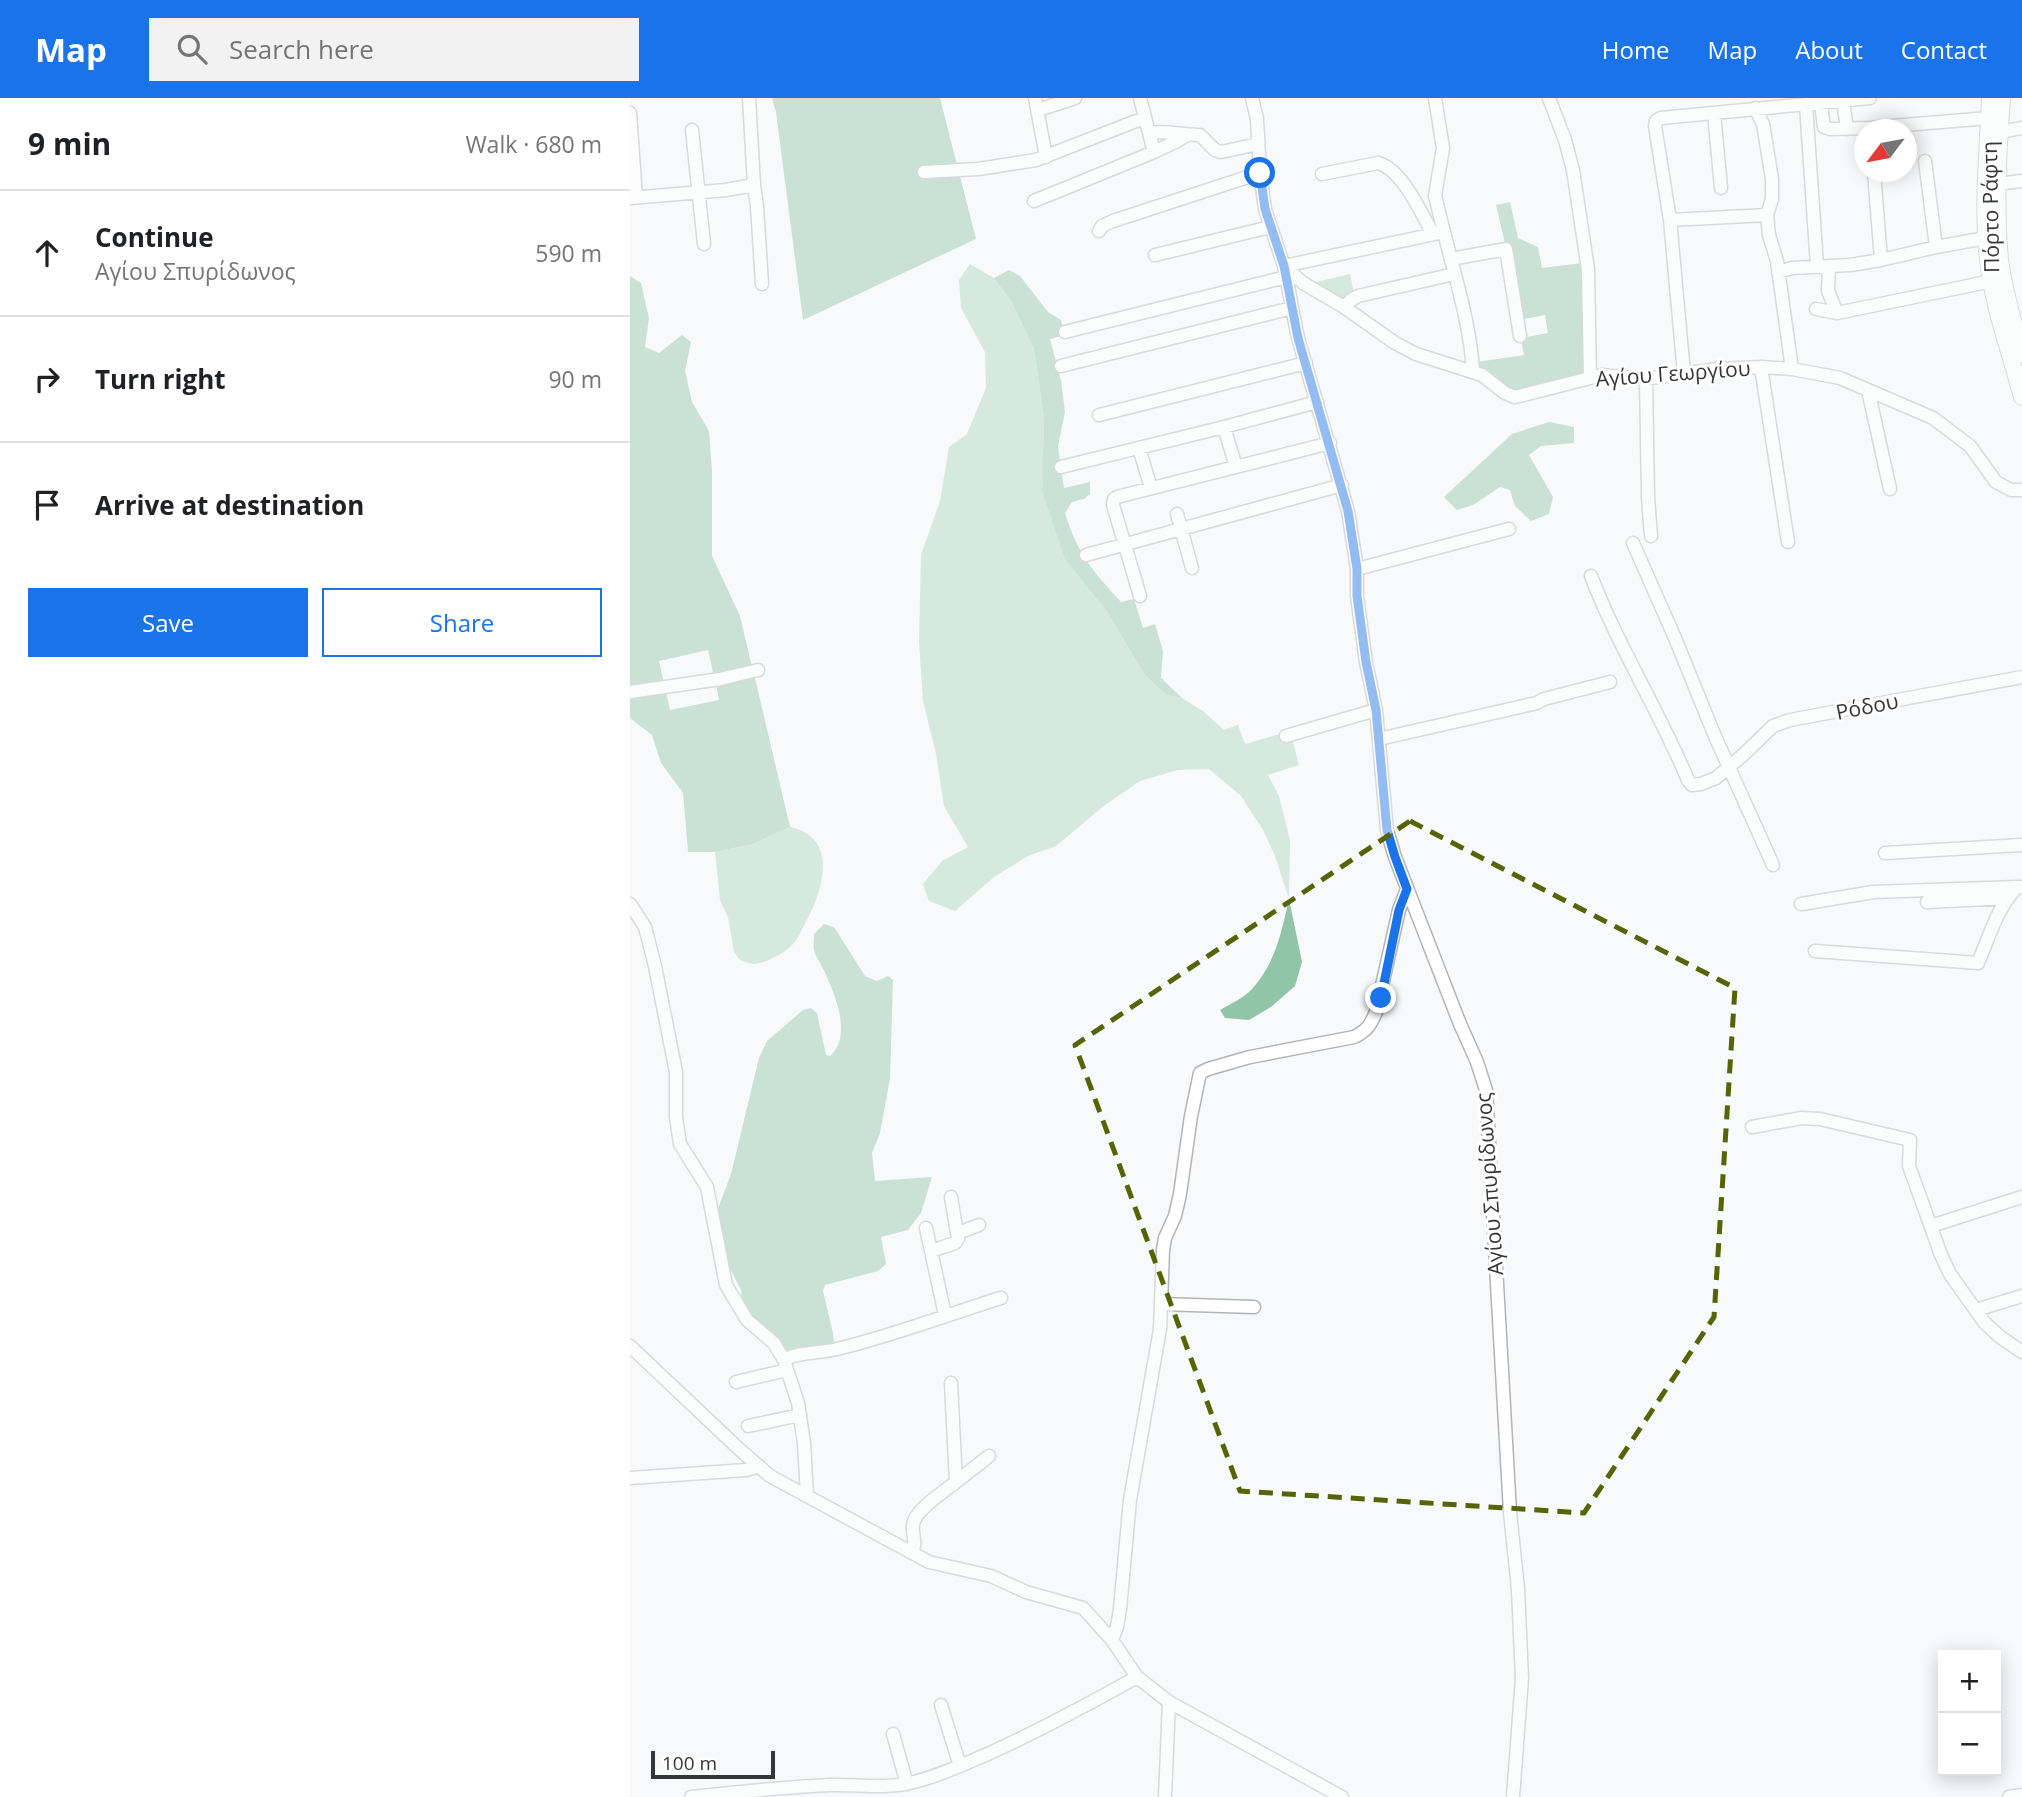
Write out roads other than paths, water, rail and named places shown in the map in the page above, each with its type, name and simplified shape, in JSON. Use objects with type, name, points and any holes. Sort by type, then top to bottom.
[{"type":"main road","name":"Πόρτο Ράφτη","points":[[1990,98],[1986,238],[1992,281],[2022,397]]},
{"type":"main road","name":"Πόρτο Ράφτη","points":[[2002,98],[1998,184],[1999,236],[2002,270],[2022,354]]},
{"type":"street","points":[[749,98],[762,284]]},
{"type":"street","points":[[1046,158],[1036,104],[1075,98]]},
{"type":"street","points":[[1140,98],[1154,152]]},
{"type":"street","name":"Αγίου Σπυρίδωνος","points":[[1252,98],[1257,119],[1265,209],[1286,276],[1306,363],[1342,485],[1353,538],[1357,596],[1376,710],[1387,830],[1407,889],[1486,1090],[1508,1485],[1519,1602],[1522,1678],[1513,1797]]},
{"type":"street","points":[[1435,98],[1443,148],[1435,196],[1438,233]]},
{"type":"street","points":[[1549,98],[1573,170],[1588,269],[1590,377]]},
{"type":"street","points":[[1684,374],[1670,220],[1656,121],[1755,108],[1870,98]]},
{"type":"street","points":[[1843,101],[1847,129]]},
{"type":"street","points":[[1821,104],[1824,127],[1854,129]]},
{"type":"street","points":[[1806,105],[1823,266],[1828,291],[1837,313]]},
{"type":"street","points":[[1755,108],[1763,124],[1772,179],[1772,199],[1767,215],[1771,247],[1777,261],[1792,369]]},
{"type":"street","points":[[630,113],[633,198],[754,185]]},
{"type":"street","points":[[1714,113],[1721,188]]},
{"type":"street","points":[[924,172],[978,169],[1046,158],[1144,118]]},
{"type":"street","points":[[1917,125],[1989,118]]},
{"type":"street","points":[[2000,132],[2022,128]]},
{"type":"street","points":[[692,131],[704,244]]},
{"type":"street","points":[[1149,133],[1168,131],[1200,135],[1215,150],[1221,152],[1258,144]]},
{"type":"street","points":[[1034,201],[1154,152],[1186,135]]},
{"type":"street","points":[[1925,161],[1936,247]]},
{"type":"street","points":[[1321,174],[1378,163],[1385,165],[1398,177],[1438,233],[1451,259],[1468,330],[1472,370]]},
{"type":"street","points":[[1099,231],[1113,220],[1260,173]]},
{"type":"street","points":[[1998,184],[2022,181]]},
{"type":"street","points":[[1875,182],[1881,260]]},
{"type":"street","points":[[1670,220],[1767,215]]},
{"type":"street","points":[[1155,255],[1270,227]]},
{"type":"street","points":[[1065,331],[1286,276],[1438,233]]},
{"type":"street","points":[[1778,272],[1792,268],[1850,265],[1881,260],[1986,238]]},
{"type":"street","points":[[1451,259],[1506,249],[1520,336]]},
{"type":"street","points":[[1344,307],[1358,296],[1454,274]]},
{"type":"street","points":[[1286,276],[1303,283]]},
{"type":"street","name":"Αγίου Γεωργίου","points":[[1286,276],[1344,307],[1395,343],[1416,354],[1472,370],[1515,397],[1602,375],[1646,378],[1718,369],[1761,367],[1792,369],[1840,378],[1933,418],[1970,446],[1996,482],[2011,490],[2022,490]]},
{"type":"street","points":[[1816,309],[1837,313],[1992,281]]},
{"type":"street","points":[[1061,366],[1292,308]]},
{"type":"street","points":[[1099,415],[1306,363]]},
{"type":"street","points":[[1761,367],[1788,542]]},
{"type":"street","points":[[1646,378],[1651,536]]},
{"type":"street","points":[[1868,390],[1890,489]]},
{"type":"street","points":[[1061,467],[1317,402]]},
{"type":"street","points":[[1224,427],[1236,467]]},
{"type":"street","points":[[1140,596],[1114,499],[1329,443]]},
{"type":"street","points":[[1139,448],[1151,488]]},
{"type":"street","points":[[1086,555],[1342,485]]},
{"type":"street","points":[[1177,514],[1192,568]]},
{"type":"street","points":[[1357,569],[1509,529]]},
{"type":"street","points":[[1633,543],[1728,768],[1773,865]]},
{"type":"street","name":"Ρόδου","points":[[1591,576],[1605,614],[1692,785],[1716,778],[1773,726],[1790,720],[2022,677]]},
{"type":"street","points":[[630,692],[720,679],[758,670]]},
{"type":"street","points":[[1379,739],[1537,703],[1610,682]]},
{"type":"street","points":[[1286,736],[1376,710]]},
{"type":"street","points":[[1885,853],[2022,845]]},
{"type":"street","points":[[1815,951],[1978,963],[2007,898],[2019,887]]},
{"type":"street","points":[[1801,904],[1873,892],[2019,887]]},
{"type":"street","points":[[1112,1640],[1119,1618],[1129,1500],[1160,1329],[1163,1250],[1180,1194],[1200,1073],[1250,1057],[1354,1037],[1370,1026],[1376,1012],[1399,910],[1407,889]]},
{"type":"street","points":[[1927,902],[2007,898]]},
{"type":"street","points":[[630,904],[649,936],[676,1072],[677,1132],[680,1144],[707,1187],[726,1285],[747,1320],[774,1343],[786,1365],[800,1415],[807,1496]]},
{"type":"street","points":[[1752,1127],[1802,1118],[1820,1119],[1910,1140],[1909,1166],[1950,1274],[1984,1322],[2022,1352]]},
{"type":"street","points":[[1931,1226],[2022,1197]]},
{"type":"street","points":[[932,1251],[958,1240],[951,1198]]},
{"type":"street","points":[[958,1233],[979,1225]]},
{"type":"street","points":[[926,1228],[945,1315]]},
{"type":"street","points":[[1976,1310],[2022,1296]]},
{"type":"street","points":[[736,1382],[786,1365],[790,1356],[836,1350],[1001,1298]]},
{"type":"street","points":[[1161,1304],[1254,1307]]},
{"type":"street","points":[[630,1346],[770,1476],[929,1562],[991,1576],[1026,1592],[1083,1608],[1112,1640],[1138,1677],[1169,1702],[1342,1797]]},
{"type":"street","points":[[951,1383],[956,1482]]},
{"type":"street","points":[[748,1426],[800,1415]]},
{"type":"street","points":[[912,1553],[915,1548],[914,1519],[919,1512],[989,1456]]},
{"type":"street","points":[[630,1478],[746,1470],[759,1466]]},
{"type":"street","points":[[691,1797],[775,1788],[907,1784],[960,1766],[1067,1717],[1138,1677]]},
{"type":"street","points":[[1165,1797],[1169,1702]]},
{"type":"street","points":[[941,1705],[960,1766]]},
{"type":"street","points":[[893,1734],[907,1784]]},
{"type":"street","points":[[2009,1797],[2022,1795]]}]
